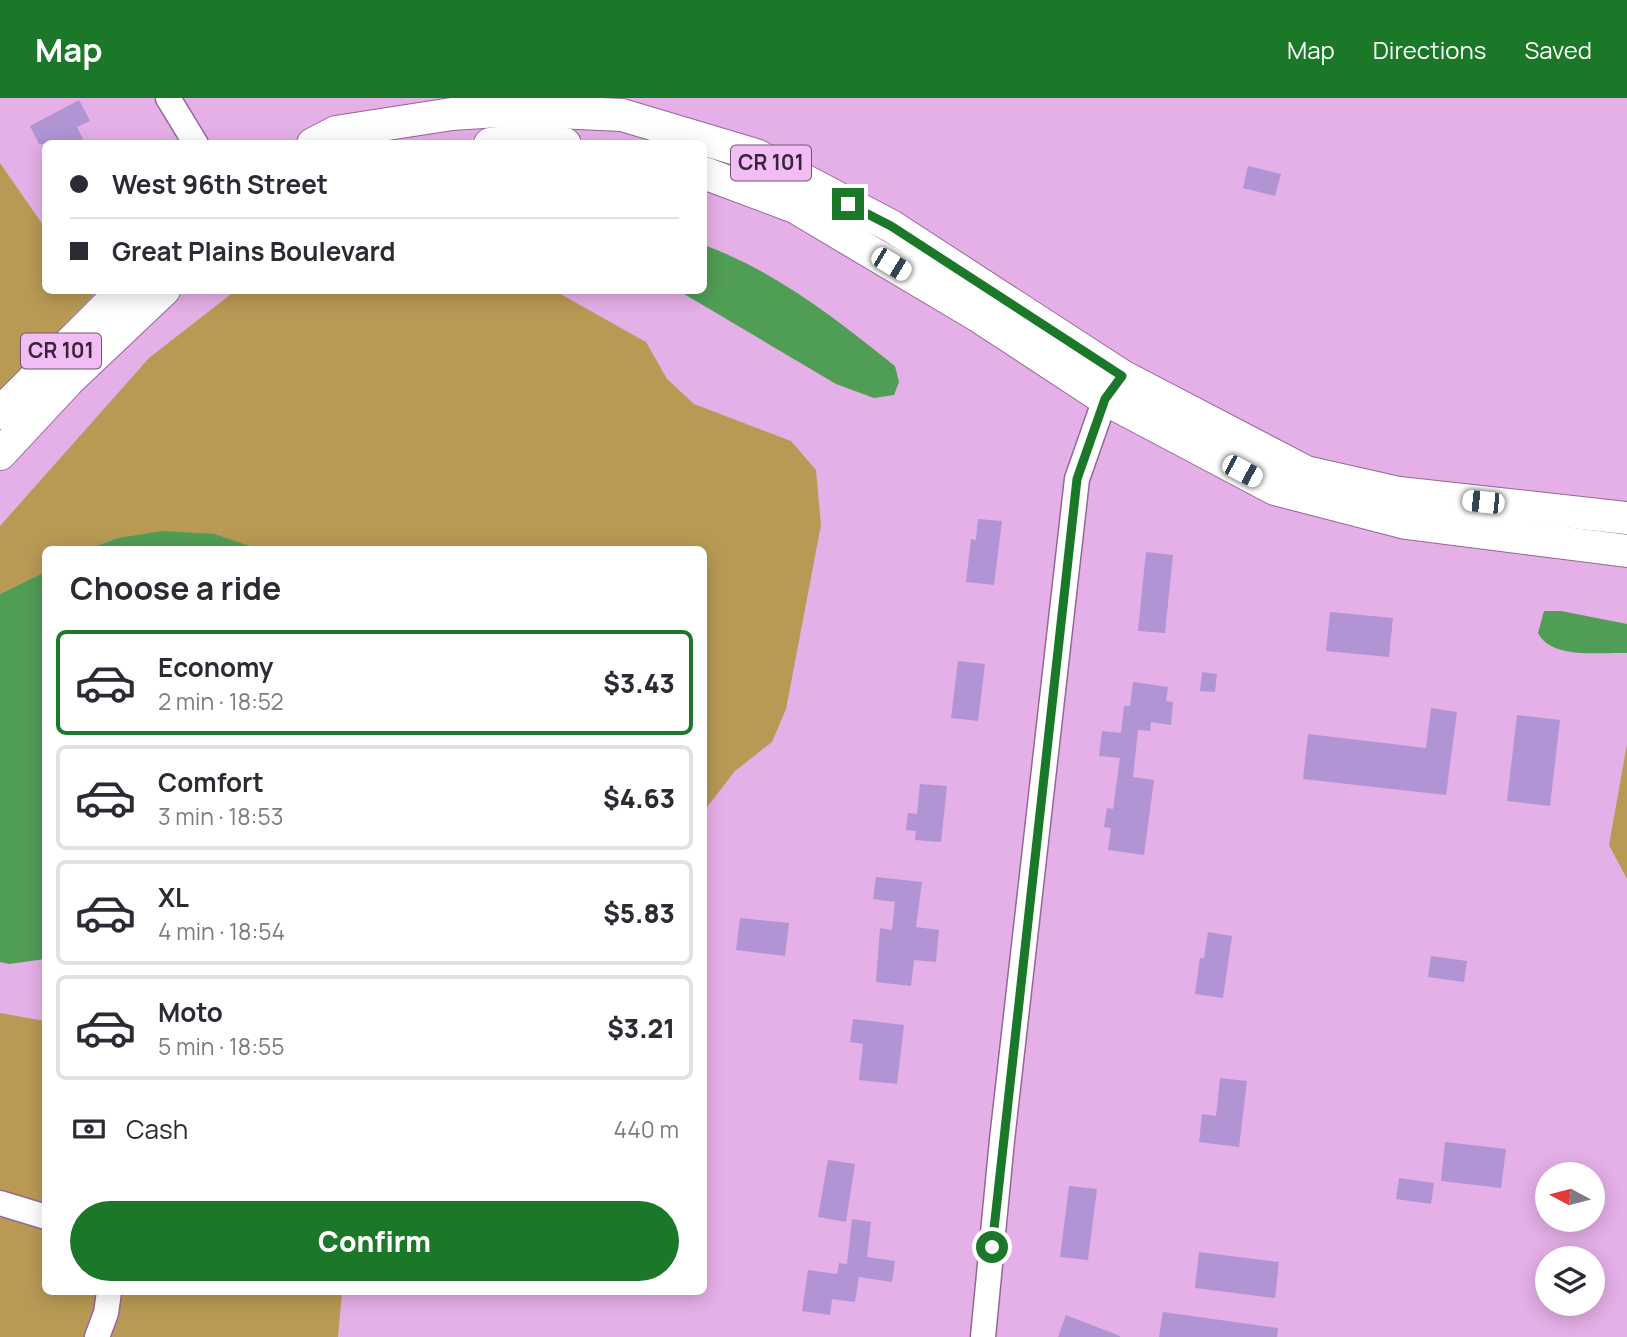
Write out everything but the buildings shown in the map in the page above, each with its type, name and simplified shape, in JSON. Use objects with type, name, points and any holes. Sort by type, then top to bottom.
[{"type":"main road","name":"CR 101","points":[[321,140],[336,132],[453,114],[513,110],[622,115],[701,140]]},
{"type":"main road","name":"CR 101","points":[[707,142],[767,161],[891,226],[1113,388],[1205,422],[1306,472],[1399,493],[1627,517]]},
{"type":"main road","name":"CR 101","points":[[707,174],[795,207],[980,317],[1113,388],[1275,489],[1406,523],[1627,551]]},
{"type":"main road","name":"CR 101","points":[[0,413],[119,294]]},
{"type":"main road","name":"CR 101","points":[[0,454],[68,381],[160,294]]},
{"type":"street","points":[[167,98],[193,140]]},
{"type":"street","points":[[983,1337],[1002,1140],[1077,479],[1113,388]]},
{"type":"street","points":[[0,1203],[42,1216]]},
{"type":"street","points":[[97,1337],[106,1313],[109,1295]]},
{"type":"shaded area","points":[[0,163],[42,224],[42,294],[93,295],[0,393]]},
{"type":"shaded area","points":[[707,246],[781,282],[827,314],[895,366],[899,382],[894,395],[874,398],[836,384],[684,294],[707,294]]},
{"type":"shaded area","points":[[231,294],[560,294],[646,342],[667,379],[694,404],[791,441],[816,470],[821,525],[786,709],[772,742],[735,771],[707,807],[707,546],[247,546],[215,534],[118,538],[95,546],[42,546],[42,573],[0,594],[0,526],[149,358]]},
{"type":"shaded area","points":[[162,531],[215,534],[249,546],[95,546],[118,538]]},
{"type":"shaded area","points":[[42,573],[42,959],[9,964],[0,962],[0,594]]},
{"type":"shaded area","points":[[1544,611],[1561,611],[1627,624],[1627,653],[1578,653],[1554,647],[1545,642],[1538,633]]},
{"type":"shaded area","points":[[1627,744],[1627,879],[1609,845]]},
{"type":"shaded area","points":[[0,1013],[42,1020],[42,1295],[342,1295],[338,1337],[0,1337]]},
{"type":"route","points":[[848,204],[891,226],[1122,376],[1105,399],[1077,479],[992,1247]]}]
